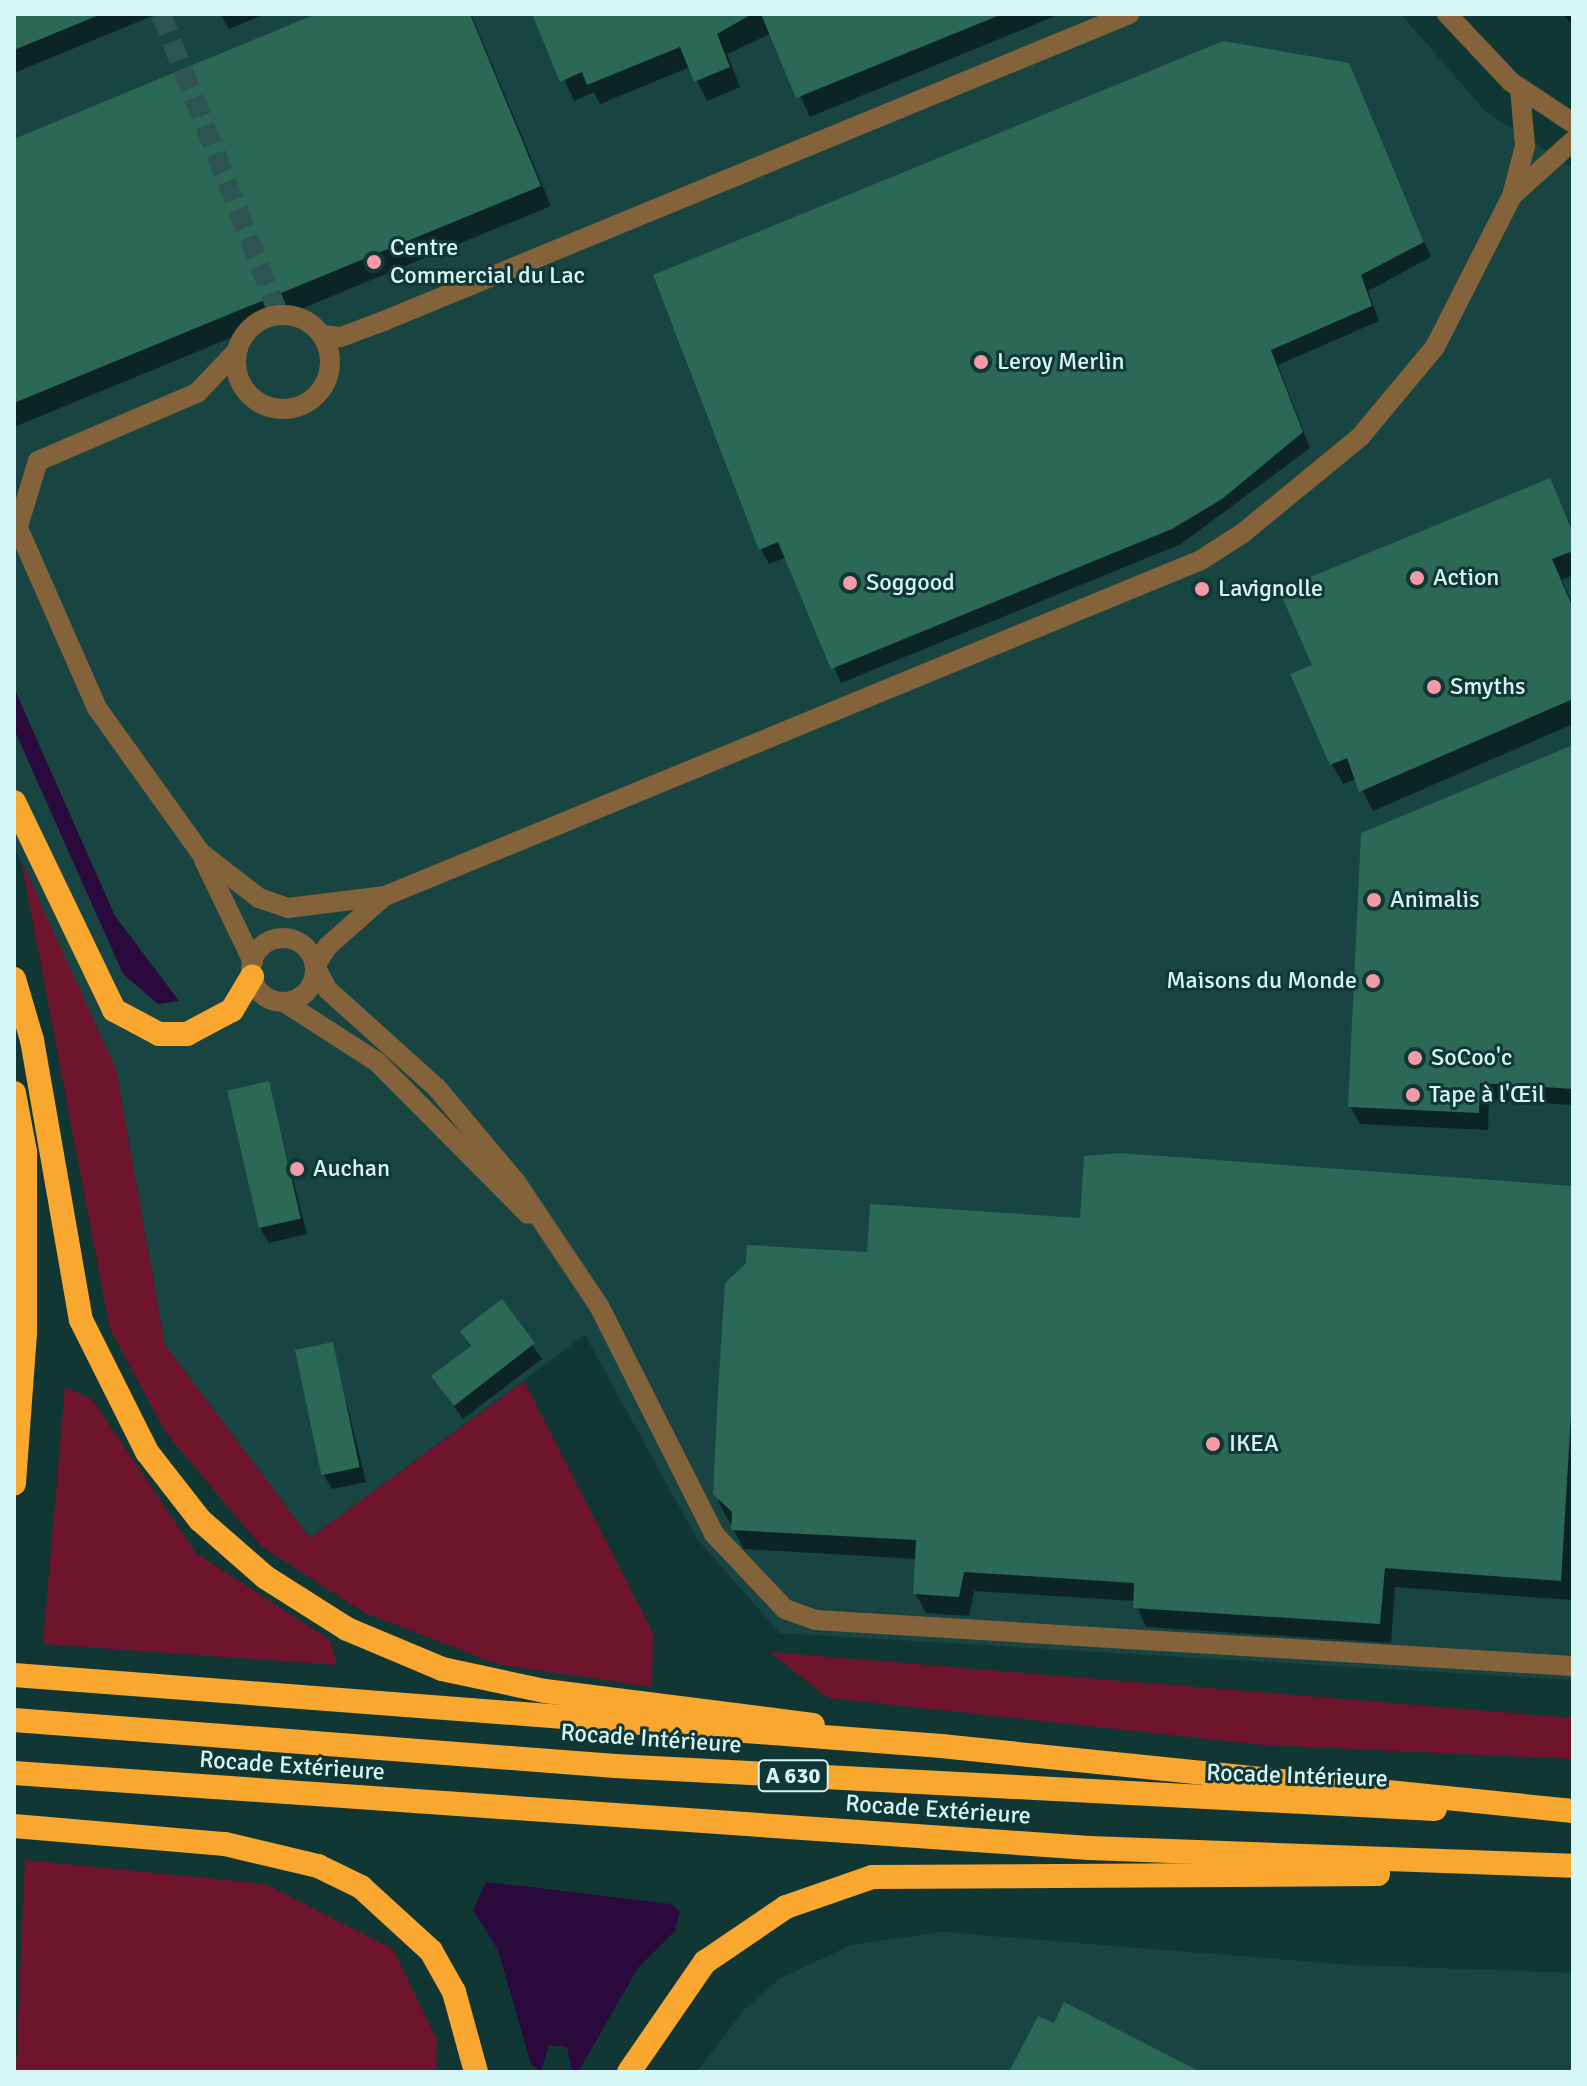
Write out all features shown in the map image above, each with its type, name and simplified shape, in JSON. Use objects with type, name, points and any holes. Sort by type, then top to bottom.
[{"type":"highway","points":[[14,802],[114,1010],[159,1034],[187,1034],[232,1010],[253,969]]},
{"type":"highway","points":[[14,979],[32,1040],[81,1320],[147,1452],[200,1520],[265,1577],[347,1629],[442,1669],[545,1691],[941,1746]]},
{"type":"highway","points":[[14,1093],[25,1152],[25,1333],[14,1484]]},
{"type":"highway","points":[[14,1675],[941,1746],[1573,1812]]},
{"type":"highway","name":"Rocade Intérieure","points":[[14,1720],[615,1766],[1249,1803],[1573,1812]]},
{"type":"highway","name":"Rocade Extérieure","points":[[14,1773],[1089,1848],[1573,1867]]},
{"type":"highway","points":[[14,1826],[225,1844],[318,1866],[361,1887],[431,1951],[454,1992],[476,2072]]},
{"type":"highway","points":[[629,2072],[705,1962],[786,1907],[872,1877],[1243,1879],[1573,1867]]},
{"type":"street","points":[[322,335],[341,337],[386,320],[1129,14]]},
{"type":"street","points":[[1447,14],[1520,89],[1573,123]]},
{"type":"street","points":[[201,853],[259,898],[288,908],[385,896],[1221,548],[1307,484],[1398,398],[1435,347],[1512,196],[1525,146],[1520,89]]},
{"type":"street","points":[[1512,196],[1573,141]]},
{"type":"street","points":[[237,351],[245,391],[287,410],[324,386],[331,360],[322,335],[305,320],[279,315],[253,327],[237,351],[197,393],[38,461],[16,523],[97,708],[201,853],[264,995],[284,1002],[377,1062],[540,1225]]},
{"type":"street","points":[[284,1002],[304,995],[315,966],[340,933],[385,896]]},
{"type":"street","points":[[253,969],[265,944],[286,938],[306,947],[315,966],[345,1008],[479,1135],[599,1306],[714,1534],[785,1609],[830,1621],[1573,1666]]},
{"type":"shaded area","points":[[14,14],[1401,14],[1485,111],[1573,168],[1573,1680],[780,1633],[697,1539],[585,1335],[310,1538],[165,1345],[116,1069],[14,846]]},
{"type":"shaded area","points":[[14,688],[115,916],[179,1001],[158,1004],[123,974],[14,729]]},
{"type":"shaded area","points":[[21,860],[116,1069],[165,1345],[310,1538],[524,1381],[653,1633],[652,1687],[497,1664],[363,1612],[261,1546],[166,1433],[110,1329]]},
{"type":"shaded area","points":[[65,1387],[92,1399],[196,1553],[330,1640],[337,1665],[43,1644]]},
{"type":"shaded area","points":[[770,1652],[1573,1718],[1573,1759],[1263,1745],[828,1698]]},
{"type":"shaded area","points":[[25,1860],[265,1884],[393,1949],[437,2040],[436,2072],[16,2072]]},
{"type":"shaded area","points":[[486,1882],[671,1904],[680,1912],[675,1931],[638,1968],[578,2072],[572,2072],[567,2047],[549,2045],[541,2072],[531,2064],[498,1950],[473,1910]]},
{"type":"shaded area","points":[[942,1932],[1350,1965],[1573,1973],[1573,2072],[697,2072],[744,2010],[779,1979],[851,1945]]},
{"type":"building","points":[[14,14],[99,14],[99,15],[14,50]]},
{"type":"building","points":[[316,14],[470,14],[541,186],[14,403],[14,139]]},
{"type":"building","points":[[532,14],[752,14],[717,34],[730,67],[694,82],[680,47],[587,85],[582,72],[560,82]]},
{"type":"building","points":[[761,14],[999,14],[1000,15],[796,98]]},
{"type":"building","name":"Leroy Merlin","points":[[1223,41],[1349,63],[1424,242],[1361,275],[1372,306],[1271,350],[1303,432],[1222,499],[1172,529],[831,669],[778,542],[759,550],[653,275]]},
{"type":"building","points":[[1550,478],[1573,532],[1573,551],[1552,559],[1573,608],[1573,699],[1359,792],[1347,758],[1330,765],[1290,674],[1312,665],[1279,590]]},
{"type":"building","points":[[1573,745],[1573,1089],[1480,1083],[1479,1113],[1348,1107],[1361,833]]},
{"type":"building","points":[[269,1081],[301,1218],[259,1228],[227,1091]]},
{"type":"building","name":"IKEA","points":[[1120,1153],[1573,1186],[1573,1382],[1561,1581],[1385,1568],[1380,1624],[1133,1608],[1134,1583],[964,1572],[959,1597],[913,1594],[916,1540],[731,1530],[732,1512],[713,1494],[718,1391],[725,1283],[746,1263],[747,1245],[867,1252],[870,1204],[1080,1218],[1084,1156]]},
{"type":"building","points":[[502,1299],[535,1343],[454,1406],[431,1376],[471,1346],[460,1331]]},
{"type":"building","points":[[333,1342],[360,1467],[321,1475],[295,1350]]},
{"type":"building","points":[[1064,2002],[1201,2072],[1009,2072],[1038,2016],[1054,2023]]},
{"type":"tunnel","points":[[161,14],[279,315]]},
{"type":"place","name":"Centre Commercial du Lac","points":[[374,262]]},
{"type":"place","name":"Leroy Merlin","points":[[981,362]]},
{"type":"place","name":"Action","points":[[1417,578]]},
{"type":"place","name":"Soggood","points":[[850,583]]},
{"type":"place","name":"Lavignolle","points":[[1202,589]]},
{"type":"place","name":"Smyths","points":[[1434,687]]},
{"type":"place","name":"Animalis","points":[[1374,900]]},
{"type":"place","name":"Maisons du Monde","points":[[1373,981]]},
{"type":"place","name":"SoCoo'c","points":[[1415,1058]]},
{"type":"place","name":"Tape à l'Œil","points":[[1413,1095]]},
{"type":"place","name":"Auchan","points":[[297,1169]]},
{"type":"place","name":"IKEA","points":[[1213,1444]]}]
